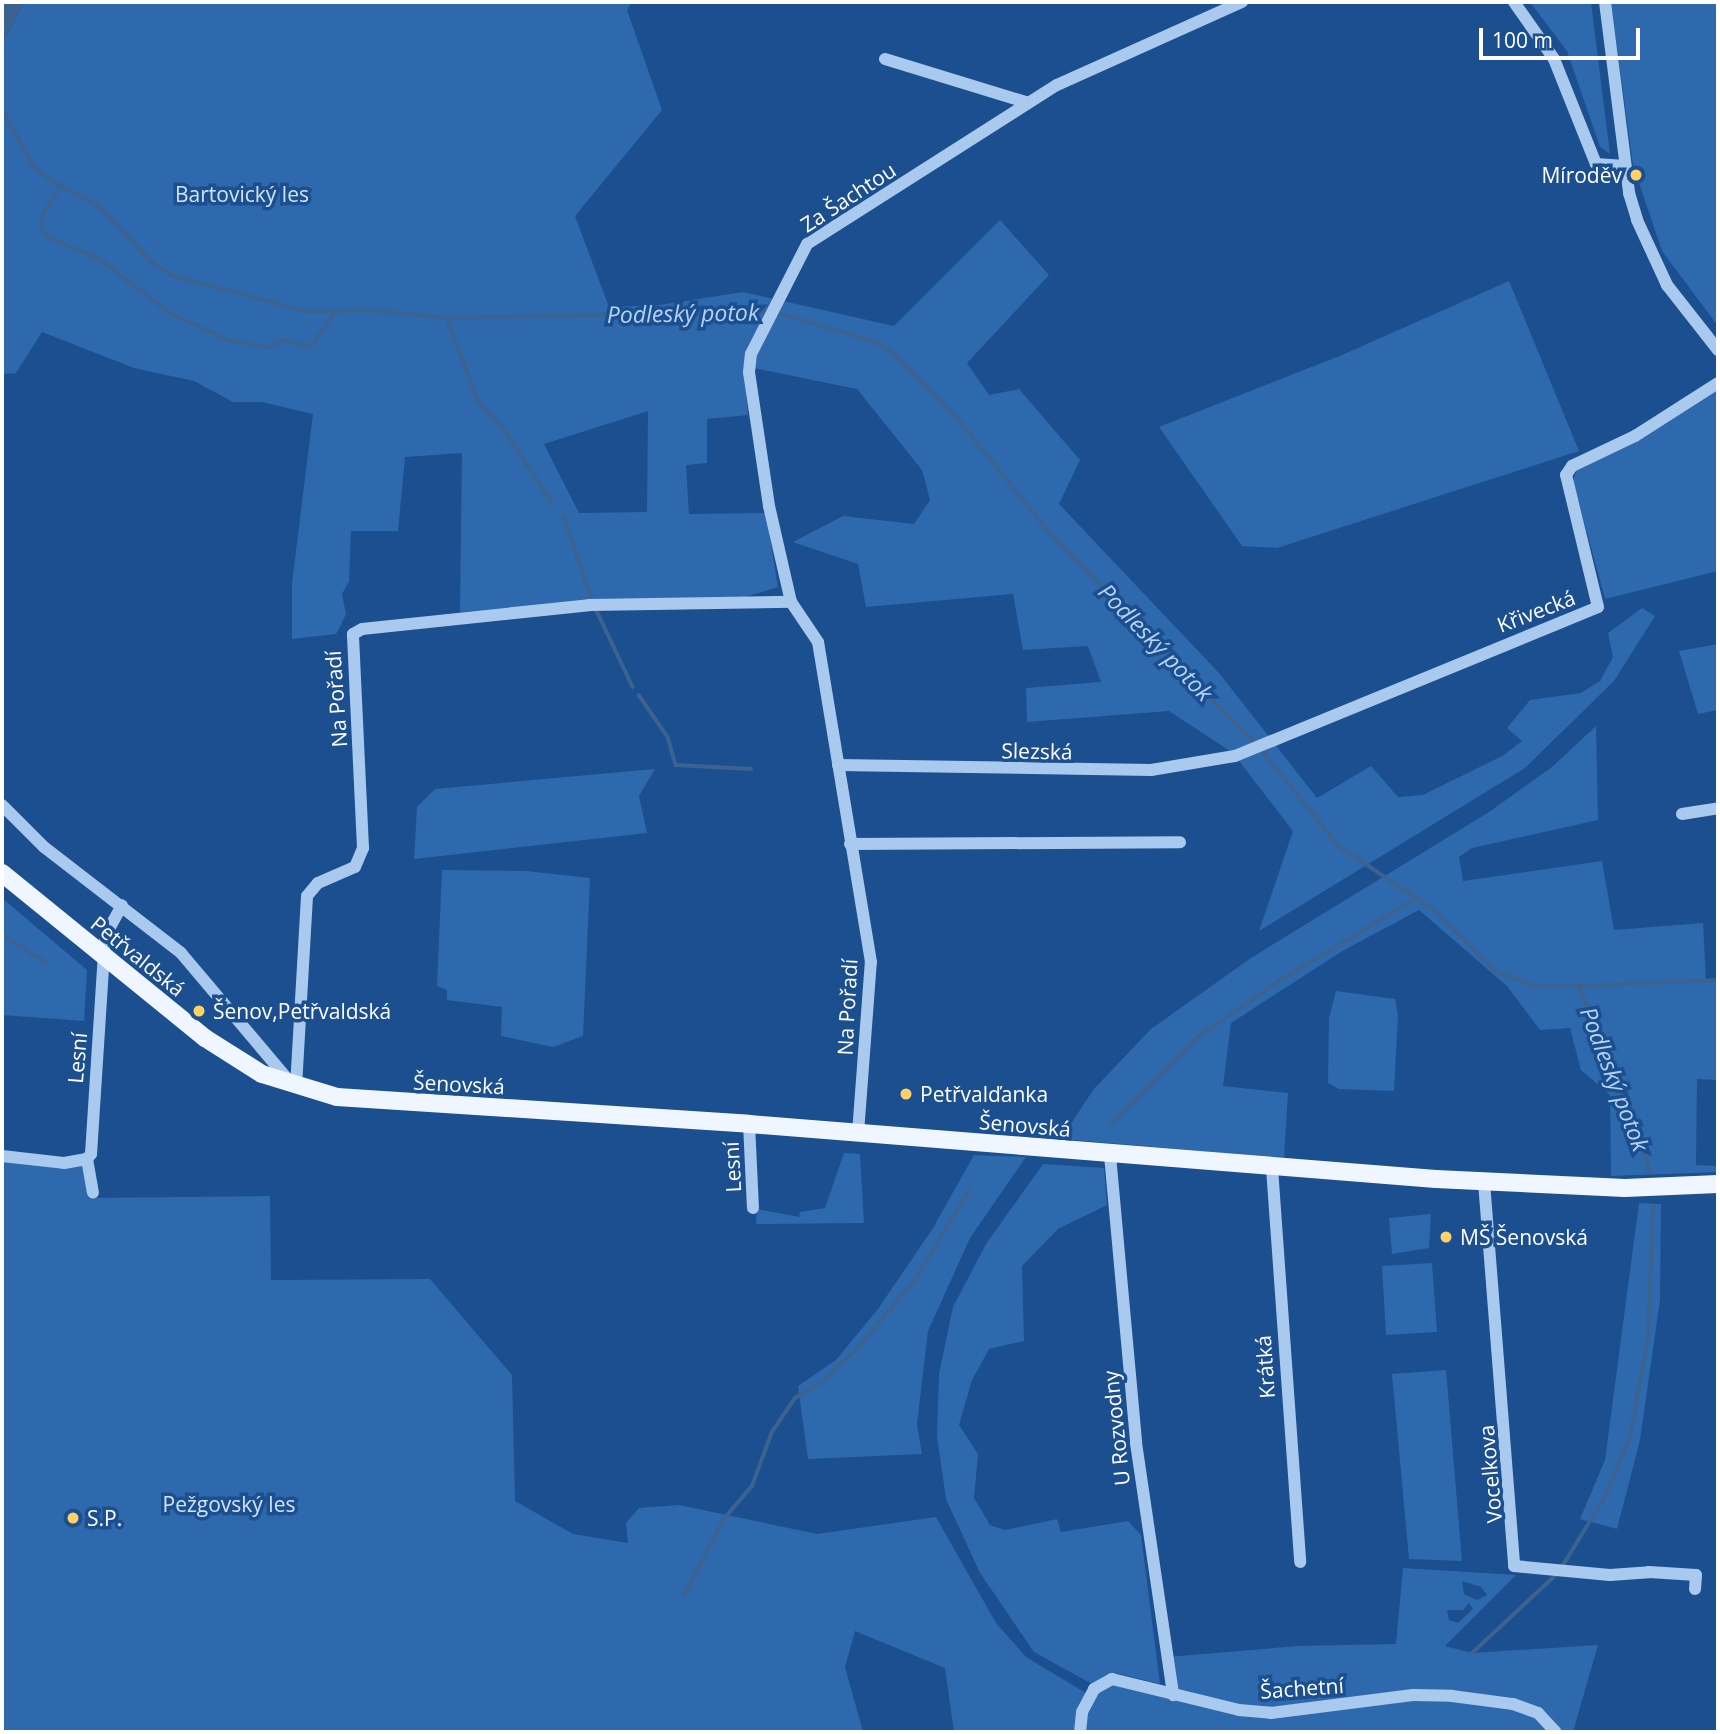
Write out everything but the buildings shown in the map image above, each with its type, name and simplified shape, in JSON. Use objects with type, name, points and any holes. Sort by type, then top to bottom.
[{"type":"main road","name":"Petřvaldská","points":[[2,873],[205,1038],[262,1074],[329,1096]]},
{"type":"main road","name":"Šenovská","points":[[329,1096],[749,1124],[1110,1156],[1484,1182],[1625,1188],[1718,1184]]},
{"type":"street","name":"Za Šachtou","points":[[749,372],[777,298],[807,244],[1026,102],[1242,2]]},
{"type":"street","points":[[1514,2],[1554,59],[1596,164],[1625,166]]},
{"type":"street","points":[[1605,2],[1629,193],[1650,254],[1681,306],[1718,350]]},
{"type":"street","points":[[884,59],[1026,102]]},
{"type":"street","name":"Na Pořadí","points":[[749,372],[769,506],[791,602],[818,642],[871,962],[858,1133]]},
{"type":"street","name":"Křivecká","points":[[1235,756],[1598,607],[1566,475],[1572,466],[1635,436],[1718,383]]},
{"type":"street","name":"Na Pořadí","points":[[296,1087],[307,896],[318,883],[355,867],[363,848],[350,643],[353,634],[375,627],[589,605],[791,602]]},
{"type":"street","name":"Slezská","points":[[838,765],[1151,770],[1235,756]]},
{"type":"street","points":[[2,805],[44,847],[181,953],[296,1087]]},
{"type":"street","points":[[1682,814],[1718,808]]},
{"type":"street","points":[[850,844],[1180,842]]},
{"type":"street","name":"Lesní","points":[[93,1192],[87,1159],[91,1154],[106,958],[105,936],[122,905]]},
{"type":"street","name":"Lesní","points":[[749,1124],[753,1208]]},
{"type":"street","points":[[2,1156],[64,1163],[87,1159]]},
{"type":"street","name":"U Rozvodny","points":[[1110,1156],[1136,1443],[1173,1695]]},
{"type":"street","name":"Krátká","points":[[1272,1168],[1300,1562]]},
{"type":"street","name":"Vocelkova","points":[[1484,1182],[1514,1566],[1562,1572],[1696,1575],[1695,1589]]},
{"type":"street","name":"Šachetní","points":[[1080,1732],[1082,1712],[1094,1689],[1112,1679],[1173,1695],[1271,1713],[1413,1695],[1452,1696],[1513,1704],[1538,1713],[1556,1732]]},
{"type":"green space","name":"Bartovický les","points":[[24,2],[632,2],[627,10],[662,110],[575,216],[609,307],[660,305],[743,292],[894,326],[1000,220],[1049,275],[967,363],[989,395],[1019,389],[1080,460],[1059,504],[1219,673],[1317,798],[1371,766],[1398,797],[1423,795],[1504,755],[1522,741],[1507,728],[1530,700],[1581,693],[1600,681],[1613,657],[1608,633],[1642,608],[1655,616],[1614,681],[1525,768],[1259,931],[1293,831],[1233,753],[1169,711],[1027,722],[1026,688],[1101,682],[1088,646],[1023,650],[1013,594],[866,607],[858,564],[793,542],[843,516],[914,524],[930,500],[922,470],[857,389],[744,366],[748,415],[707,419],[707,463],[686,465],[689,514],[766,513],[778,587],[742,598],[460,612],[462,453],[405,457],[398,531],[351,531],[349,581],[342,594],[346,614],[336,634],[292,639],[292,583],[313,414],[262,402],[233,402],[194,381],[134,368],[42,332],[16,373],[2,374],[2,43]],"holes":[[[648,411],[647,512],[579,513],[544,444]]]},
{"type":"green space","points":[[1530,2],[1591,2],[1610,154],[1600,147],[1567,51]]},
{"type":"green space","points":[[1611,2],[1718,2],[1718,326],[1662,251],[1633,165]]},
{"type":"green space","points":[[1509,281],[1579,451],[1277,548],[1242,546],[1159,427],[1342,355]]},
{"type":"green space","points":[[1718,390],[1718,571],[1605,599],[1573,481],[1577,469]]},
{"type":"green space","points":[[1718,644],[1718,710],[1698,714],[1679,651]]},
{"type":"green space","points":[[1596,726],[1598,820],[1472,848],[1459,857],[1463,881],[1602,861],[1614,930],[1703,923],[1706,980],[1718,980],[1718,1080],[1697,1079],[1696,1165],[1718,1166],[1718,1172],[1611,1176],[1610,1095],[1581,1070],[1570,1028],[1540,1030],[1507,986],[1419,910],[1344,950],[1231,1023],[1223,1086],[1288,1093],[1284,1158],[1061,1139],[1093,1090],[1151,1029],[1251,958],[1489,812],[1552,767]]},
{"type":"green space","points":[[655,769],[639,796],[647,833],[414,859],[417,807],[435,789]]},
{"type":"green space","points":[[442,870],[526,871],[590,878],[583,1036],[553,1047],[501,1036],[502,1007],[447,1000],[447,990],[437,986]]},
{"type":"green space","points":[[2,898],[87,970],[84,1021],[2,1015]]},
{"type":"green space","points":[[1336,991],[1395,999],[1398,1015],[1394,1091],[1339,1089],[1328,1083],[1329,1018]]},
{"type":"green space","points":[[844,1153],[860,1154],[864,1223],[756,1224],[757,1209],[799,1217],[800,1212],[825,1208]]},
{"type":"green space","points":[[974,1155],[1026,1157],[970,1238],[928,1331],[917,1424],[922,1454],[808,1459],[798,1386],[836,1360],[878,1309],[933,1228]]},
{"type":"green space","name":"Pežgovský les","points":[[2,1159],[85,1166],[88,1198],[270,1196],[271,1280],[430,1279],[512,1375],[515,1501],[573,1534],[628,1543],[626,1523],[639,1508],[679,1505],[817,1534],[936,1517],[996,1623],[1026,1657],[1086,1693],[1073,1732],[954,1732],[945,1668],[855,1631],[845,1667],[863,1732],[2,1732]]},
{"type":"green space","points":[[1043,1164],[1104,1168],[1107,1205],[1058,1229],[1022,1266],[1024,1341],[989,1349],[972,1380],[959,1425],[978,1454],[974,1498],[990,1525],[1005,1530],[1057,1519],[1061,1532],[1128,1521],[1141,1535],[1160,1684],[1112,1672],[1092,1684],[1034,1652],[980,1573],[946,1499],[937,1436],[939,1374],[953,1307],[986,1244]]},
{"type":"green space","points":[[1639,1203],[1661,1204],[1660,1300],[1640,1440],[1617,1529],[1580,1519],[1605,1460]]},
{"type":"green space","points":[[1431,1214],[1429,1248],[1392,1254],[1389,1218]]},
{"type":"green space","points":[[1432,1263],[1437,1332],[1386,1335],[1382,1266]]},
{"type":"green space","points":[[1446,1370],[1462,1561],[1409,1559],[1392,1374]]},
{"type":"green space","points":[[1403,1568],[1516,1575],[1445,1646],[1472,1653],[1598,1645],[1573,1732],[1080,1732],[1093,1691],[1112,1679],[1172,1695],[1167,1657],[1298,1646],[1396,1644]],"holes":[[[1462,1581],[1481,1587],[1487,1595],[1477,1600],[1464,1594]],[[1469,1603],[1473,1609],[1458,1623],[1449,1620],[1447,1610],[1463,1610]]]},
{"type":"shaded area","points":[[2,2],[24,2],[2,43]]},
{"type":"waterway","name":"Podleský potok","points":[[2,54],[2,73]]},
{"type":"waterway","name":"Podleský potok","points":[[2,108],[33,165],[50,179]]},
{"type":"waterway","name":"Podleský potok","points":[[52,181],[97,205],[154,264],[174,276],[308,312],[370,310],[447,318],[771,311],[876,342],[895,354],[959,420],[1053,537],[1256,744]]},
{"type":"waterway","points":[[61,185],[42,218],[42,229],[49,238],[98,258],[172,314],[228,340],[269,347],[284,340],[310,347],[334,314]]},
{"type":"waterway","points":[[447,318],[478,400],[503,428],[553,504]]},
{"type":"waterway","points":[[564,516],[591,597]]},
{"type":"waterway","points":[[596,609],[633,687]]},
{"type":"waterway","points":[[639,695],[668,737],[676,765],[751,769]]},
{"type":"waterway","name":"Podleský potok","points":[[1261,749],[1339,846],[1437,912],[1497,972],[1536,986],[1579,986],[1641,1136],[1650,1171]]},
{"type":"waterway","points":[[1111,1125],[1198,1037],[1281,980],[1415,899]]},
{"type":"waterway","points":[[2,935],[46,962]]},
{"type":"waterway","points":[[1579,986],[1718,980]]},
{"type":"waterway","points":[[707,1551],[724,1519],[752,1486],[772,1432],[795,1398],[824,1380],[858,1348],[917,1277],[969,1190]]},
{"type":"waterway","name":"Podleský potok","points":[[1562,1567],[1606,1495],[1630,1437],[1648,1338],[1653,1207]]},
{"type":"waterway","points":[[684,1595],[705,1556]]},
{"type":"waterway","name":"Podleský potok","points":[[1472,1653],[1558,1573]]},
{"type":"place","name":"Míroděv","points":[[1636,175]]},
{"type":"place","name":"Šenov,Petřvaldská","points":[[199,1011]]},
{"type":"place","name":"Petřvalďanka","points":[[906,1094]]},
{"type":"place","name":"MŠ Šenovská","points":[[1446,1237]]},
{"type":"place","name":"S.P.","points":[[73,1518]]}]
